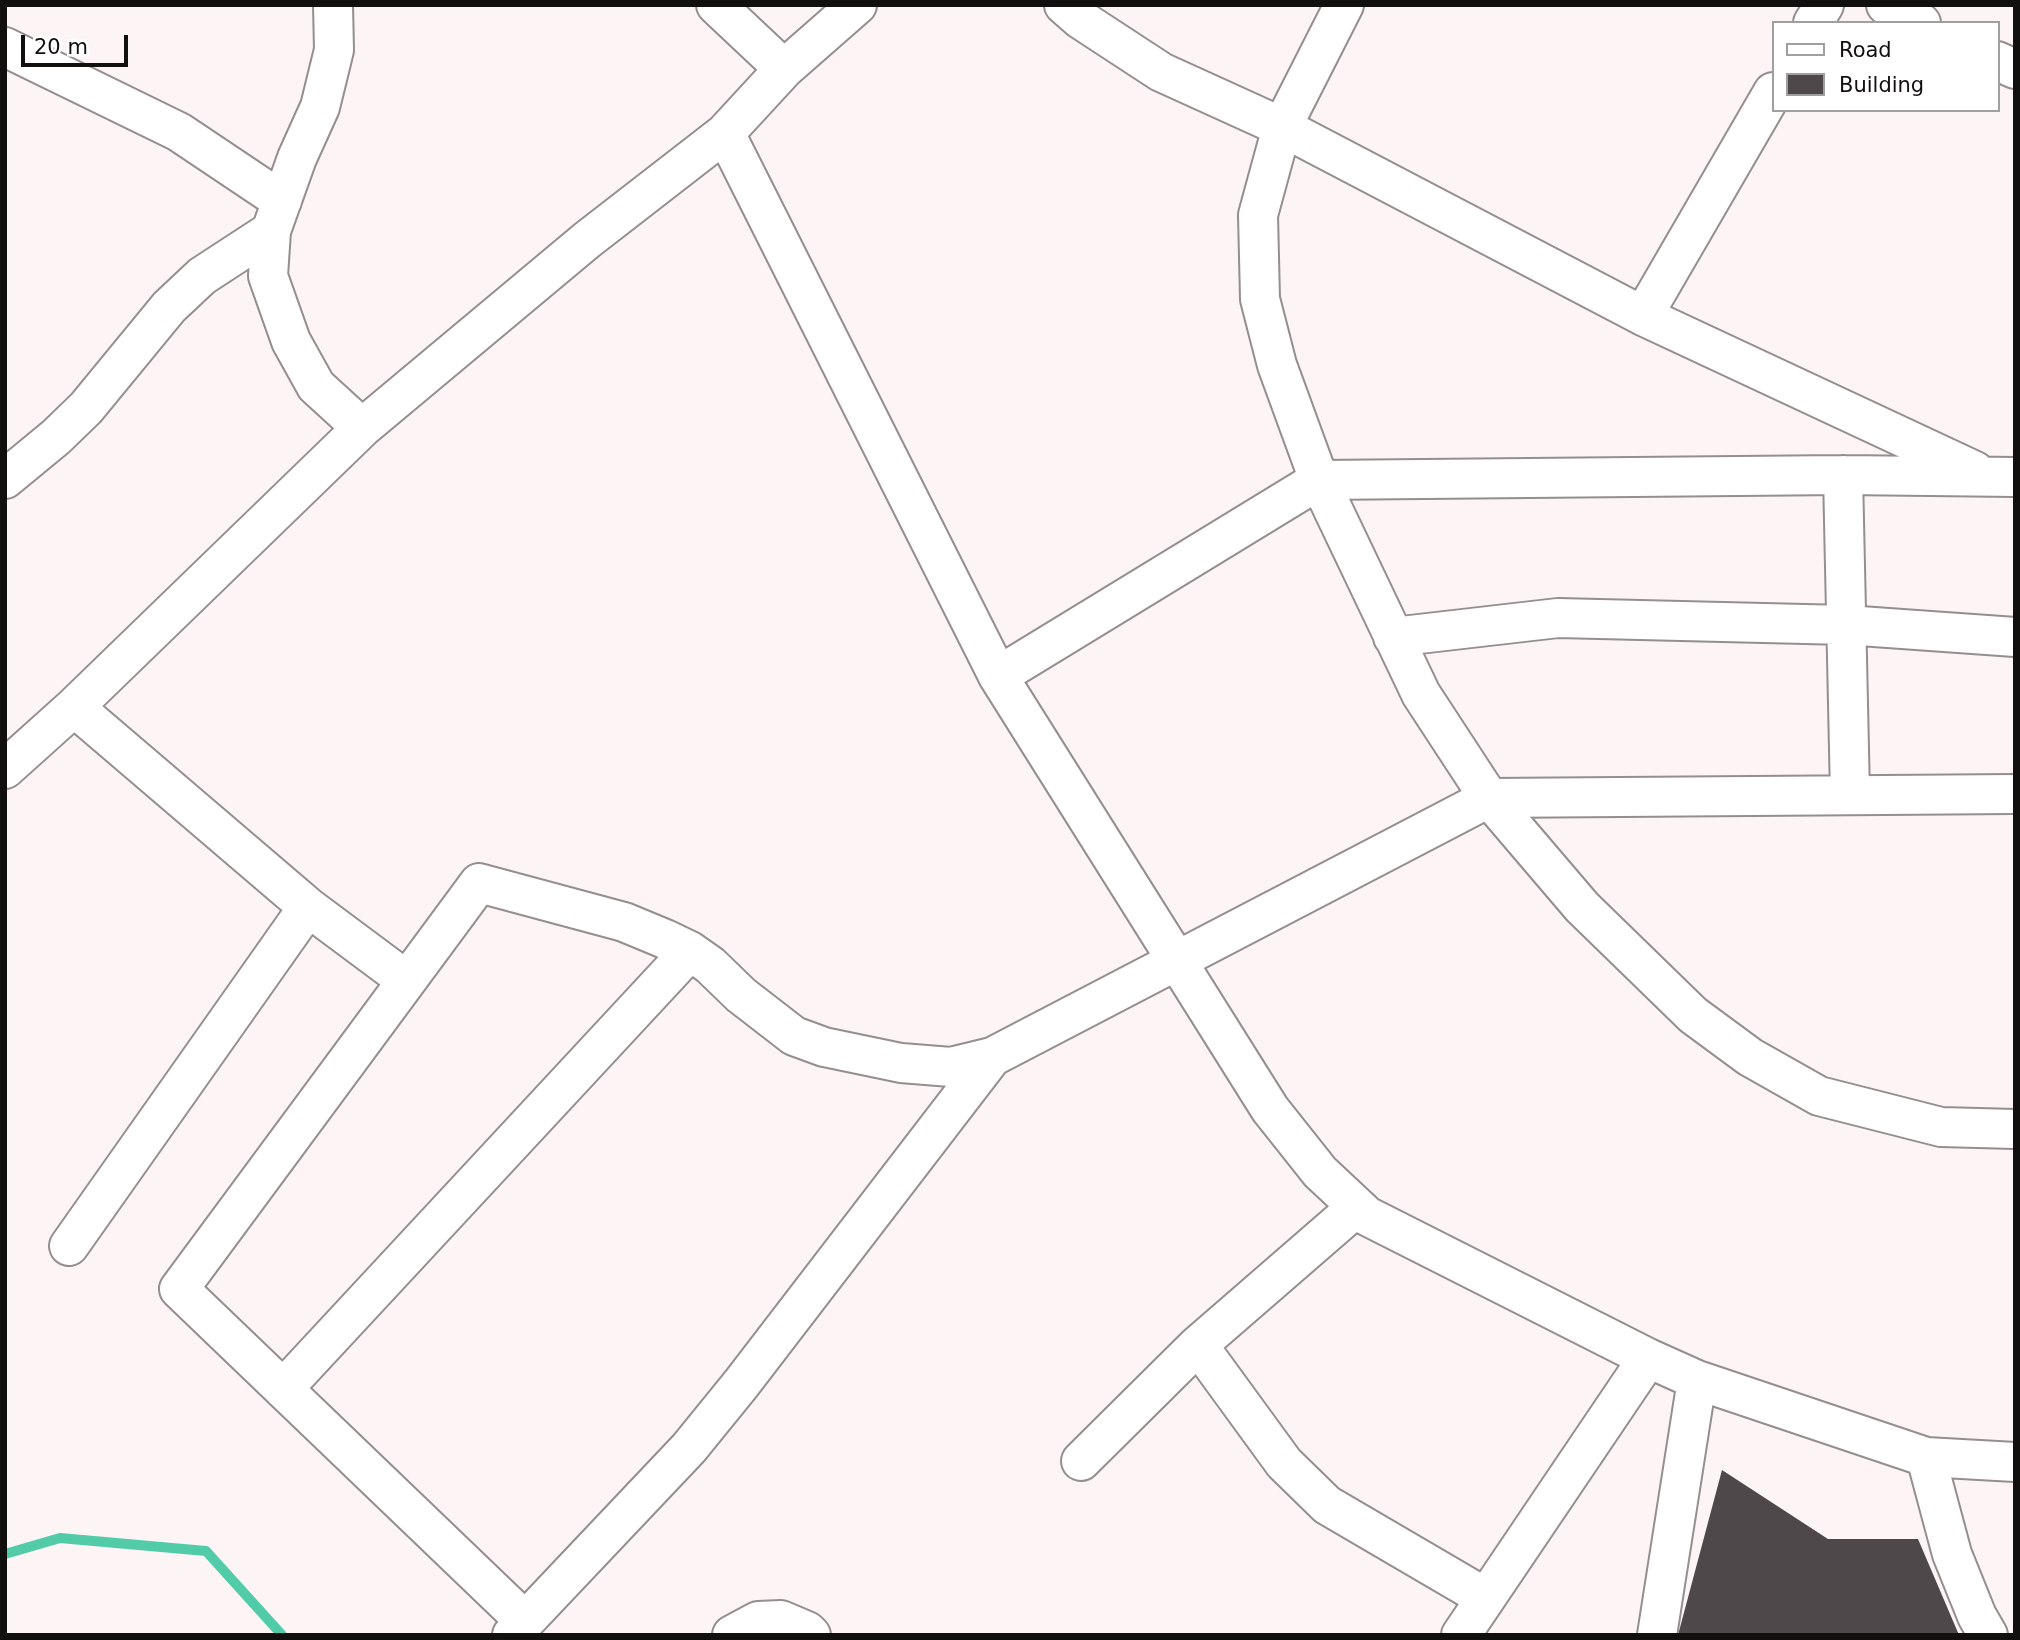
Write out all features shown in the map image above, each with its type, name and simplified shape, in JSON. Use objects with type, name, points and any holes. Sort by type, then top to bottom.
[{"type":"street","points":[[333,5],[334,50],[320,107],[297,158],[276,216],[268,276],[291,341],[316,386],[362,428]]},
{"type":"street","points":[[716,5],[784,69]]},
{"type":"street","points":[[5,769],[74,707],[362,428],[587,240],[725,133],[784,69],[857,5]]},
{"type":"street","points":[[1064,5],[1080,19],[1161,72],[1282,127],[1643,316],[2001,477]]},
{"type":"street","points":[[1344,5],[1282,127],[1258,215],[1260,299],[1276,365],[1318,480],[1421,694],[1489,798],[1582,907],[1693,1015],[1750,1058],[1819,1096],[1941,1127],[2015,1129]]},
{"type":"street","points":[[1814,21],[1824,5]]},
{"type":"street","points":[[1886,5],[1917,21]]},
{"type":"street","points":[[5,47],[178,132],[276,216]]},
{"type":"street","points":[[1999,62],[2015,69]]},
{"type":"street","points":[[1643,316],[1772,94]]},
{"type":"street","points":[[725,133],[998,676],[1270,1109],[1320,1172],[1367,1216],[1648,1359],[1697,1380],[1926,1457],[2015,1462]]},
{"type":"street","points":[[5,479],[86,408],[169,307],[202,276],[276,216]]},
{"type":"street","points":[[998,676],[1318,480],[1843,475],[2001,477]]},
{"type":"street","points":[[1843,475],[1850,795]]},
{"type":"street","points":[[1393,637],[1558,618],[1846,625],[2015,637]]},
{"type":"street","points":[[74,707],[308,907],[407,980]]},
{"type":"street","points":[[992,1057],[689,1448],[518,1628],[283,1389],[179,1289],[479,883],[624,922],[690,951],[794,1036],[824,1047],[901,1063],[951,1067],[992,1057],[1489,798],[2015,794]]},
{"type":"street","points":[[69,1246],[308,907]]},
{"type":"street","points":[[283,1389],[690,951]]},
{"type":"street","points":[[1081,1461],[1198,1345],[1357,1207]]},
{"type":"street","points":[[1198,1345],[1284,1463],[1327,1504],[1486,1598]]},
{"type":"street","points":[[1461,1635],[1648,1359]]},
{"type":"street","points":[[1657,1635],[1697,1380]]},
{"type":"street","points":[[1926,1457],[1952,1554],[1977,1616],[1989,1635]]},
{"type":"street","points":[[732,1635],[758,1621],[781,1620],[811,1635]]},
{"type":"building","points":[[1722,1470],[1828,1539],[1918,1539],[1959,1635],[1678,1635]]},
{"type":"waterway","points":[[5,1554],[60,1538],[206,1551],[282,1635]]}]
